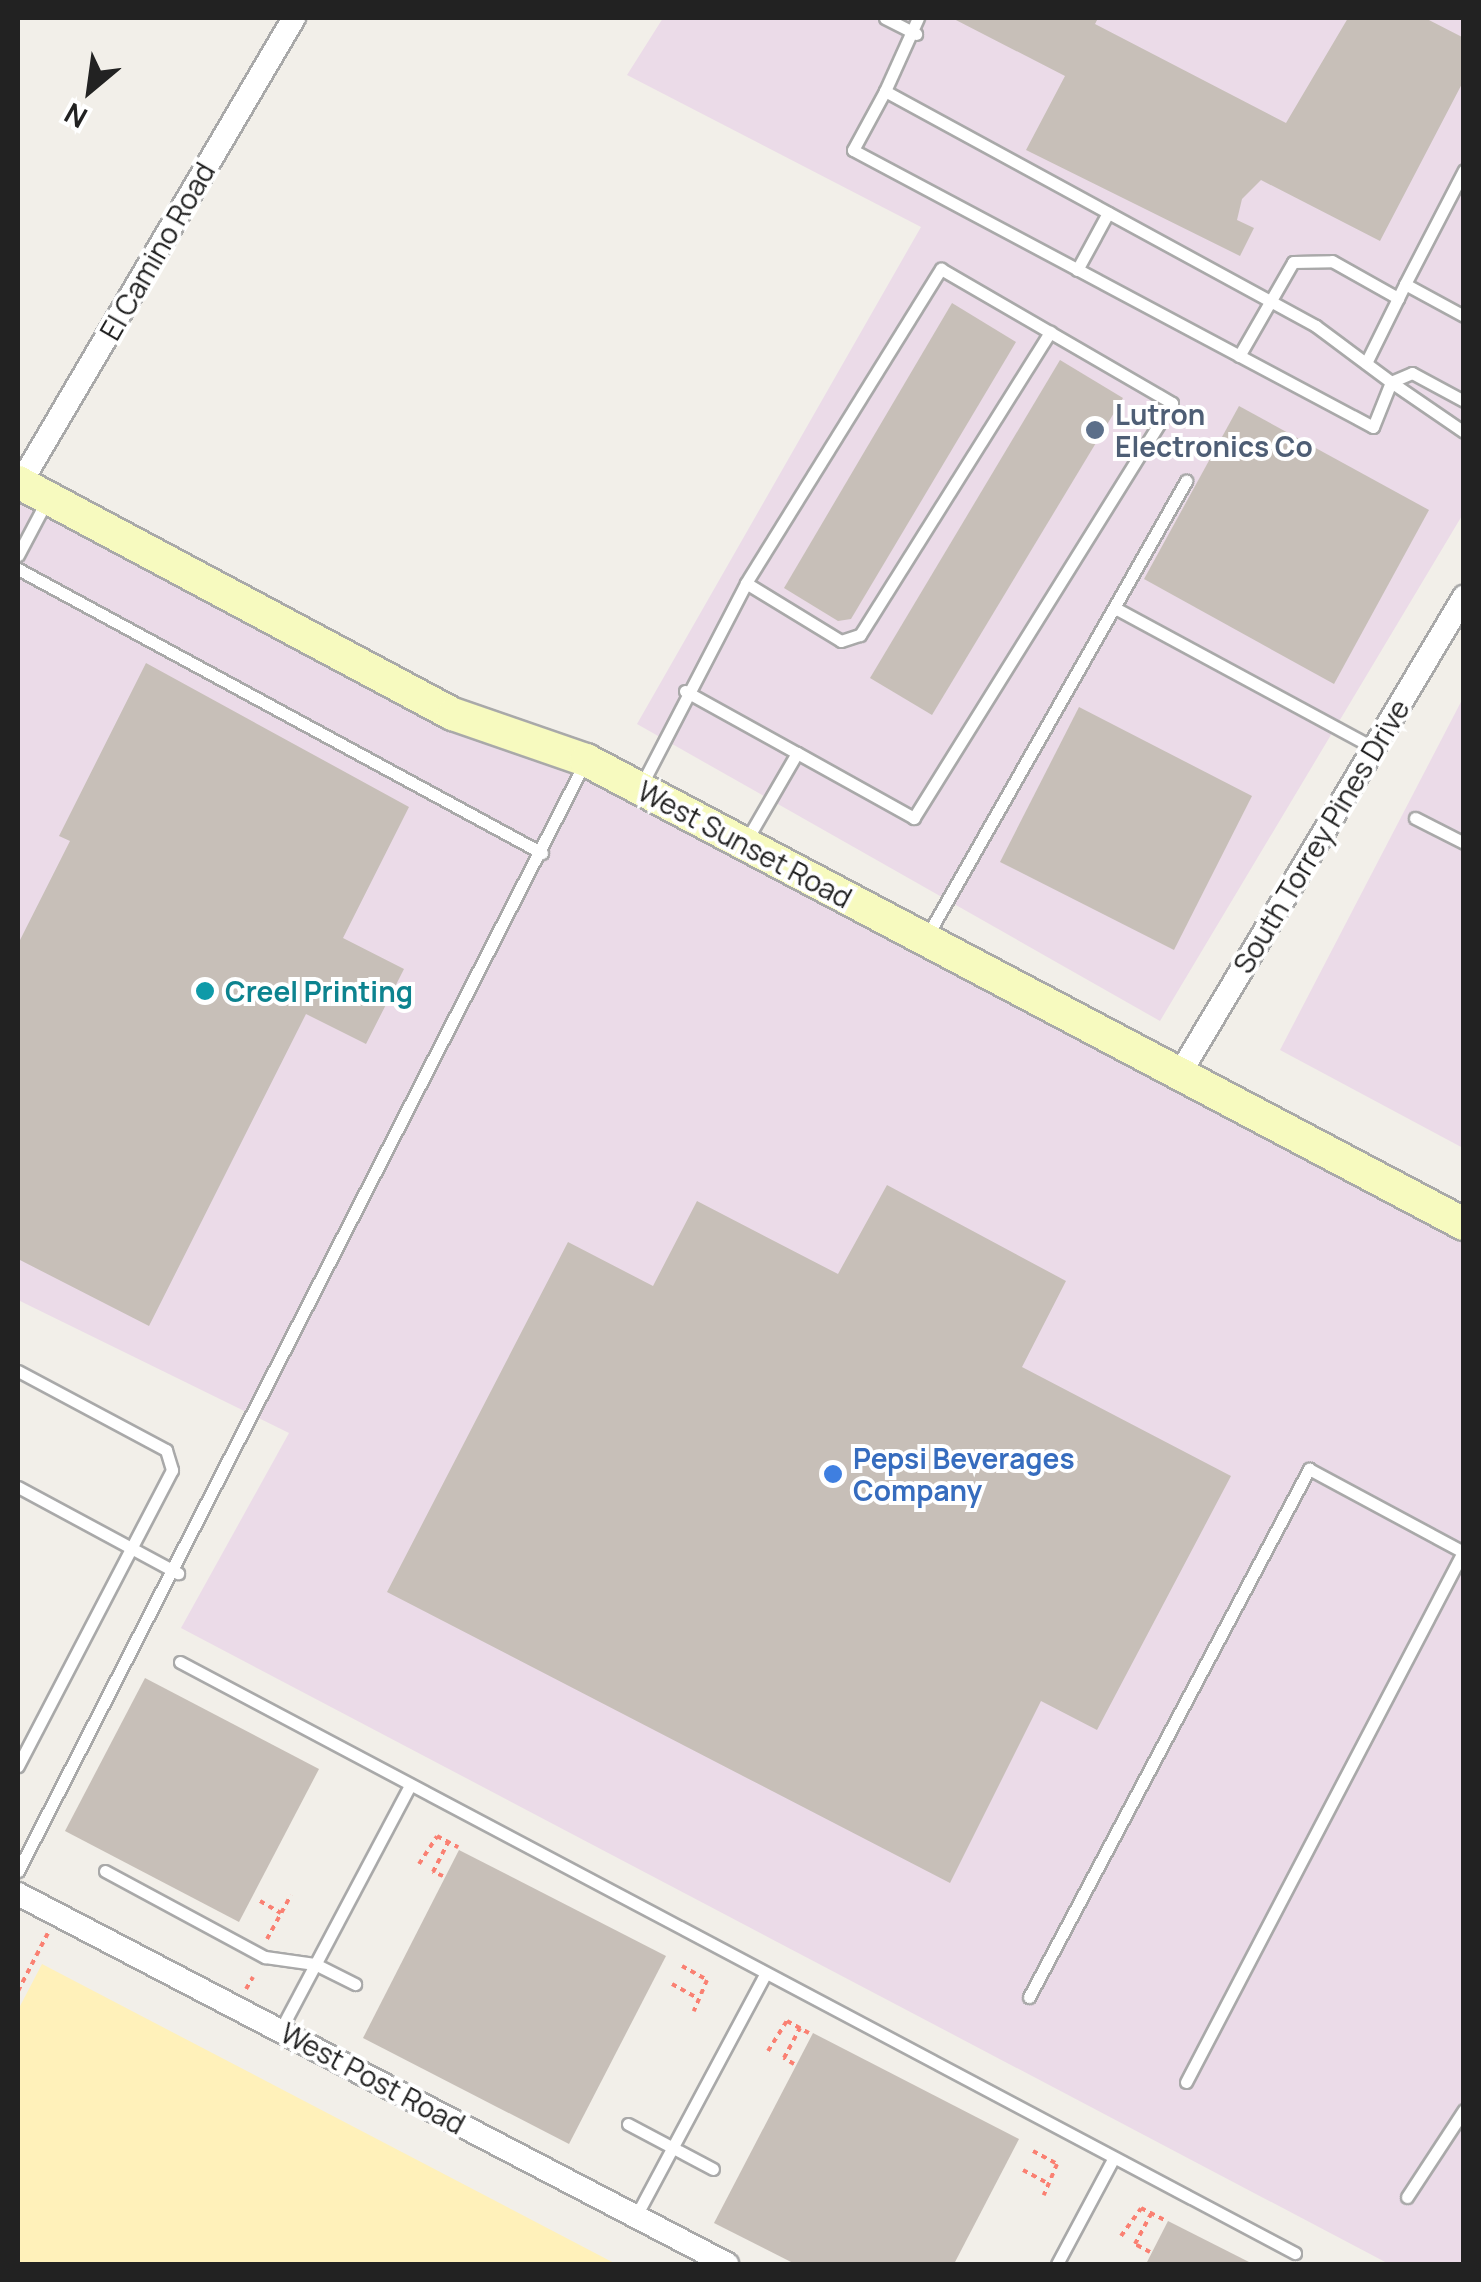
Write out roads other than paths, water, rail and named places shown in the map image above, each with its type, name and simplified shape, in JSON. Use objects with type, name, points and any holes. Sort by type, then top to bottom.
[{"type":"main road","name":"West Sunset Road","points":[[28,489],[453,714],[586,760],[641,788],[1464,1224]]},
{"type":"street","name":"El Camino Road","points":[[28,489],[294,18]]},
{"type":"street","name":"South Torrey Pines Drive","points":[[1179,1074],[1464,597]]},
{"type":"street","name":"West Post Road","points":[[18,1894],[727,2264]]},
{"type":"lane","points":[[886,18],[916,34]]},
{"type":"lane","points":[[918,18],[916,34],[853,150],[1372,427],[1391,382],[1412,373],[1464,402]]},
{"type":"lane","points":[[885,91],[1270,300],[1464,432]]},
{"type":"lane","points":[[1366,363],[1464,170]]},
{"type":"lane","points":[[1077,270],[1108,213]]},
{"type":"lane","points":[[1239,356],[1292,262],[1308,257],[1398,298]]},
{"type":"lane","points":[[641,788],[684,692],[746,583],[940,269],[1172,402],[914,818],[684,692]]},
{"type":"lane","points":[[1405,284],[1464,316]]},
{"type":"lane","points":[[746,583],[841,641],[860,635],[1050,332]]},
{"type":"lane","points":[[924,939],[1186,481]]},
{"type":"lane","points":[[18,555],[28,489]]},
{"type":"lane","points":[[18,569],[542,852]]},
{"type":"lane","points":[[1115,608],[1374,748]]},
{"type":"lane","points":[[745,844],[797,753]]},
{"type":"lane","points":[[18,1871],[178,1573],[586,760]]},
{"type":"lane","points":[[1415,818],[1464,843]]},
{"type":"lane","points":[[18,1371],[166,1450],[170,1483],[18,1766]]},
{"type":"lane","points":[[1028,1997],[1309,1469],[1464,1552],[1186,2082]]},
{"type":"lane","points":[[18,1486],[178,1573]]},
{"type":"lane","points":[[180,1662],[1295,2253]]},
{"type":"lane","points":[[281,2029],[410,1785]]},
{"type":"lane","points":[[105,1871],[265,1957],[316,1964],[355,1984]]},
{"type":"lane","points":[[636,2216],[766,1974]]},
{"type":"lane","points":[[1407,2198],[1464,2110]]},
{"type":"lane","points":[[628,2124],[713,2169]]},
{"type":"lane","points":[[1057,2264],[1112,2159]]},
{"type":"place","name":"Lutron Electronics Co","points":[[1095,430]]},
{"type":"place","name":"Creel Printing","points":[[205,991]]},
{"type":"place","name":"Pepsi Beverages Company","points":[[833,1474]]}]
